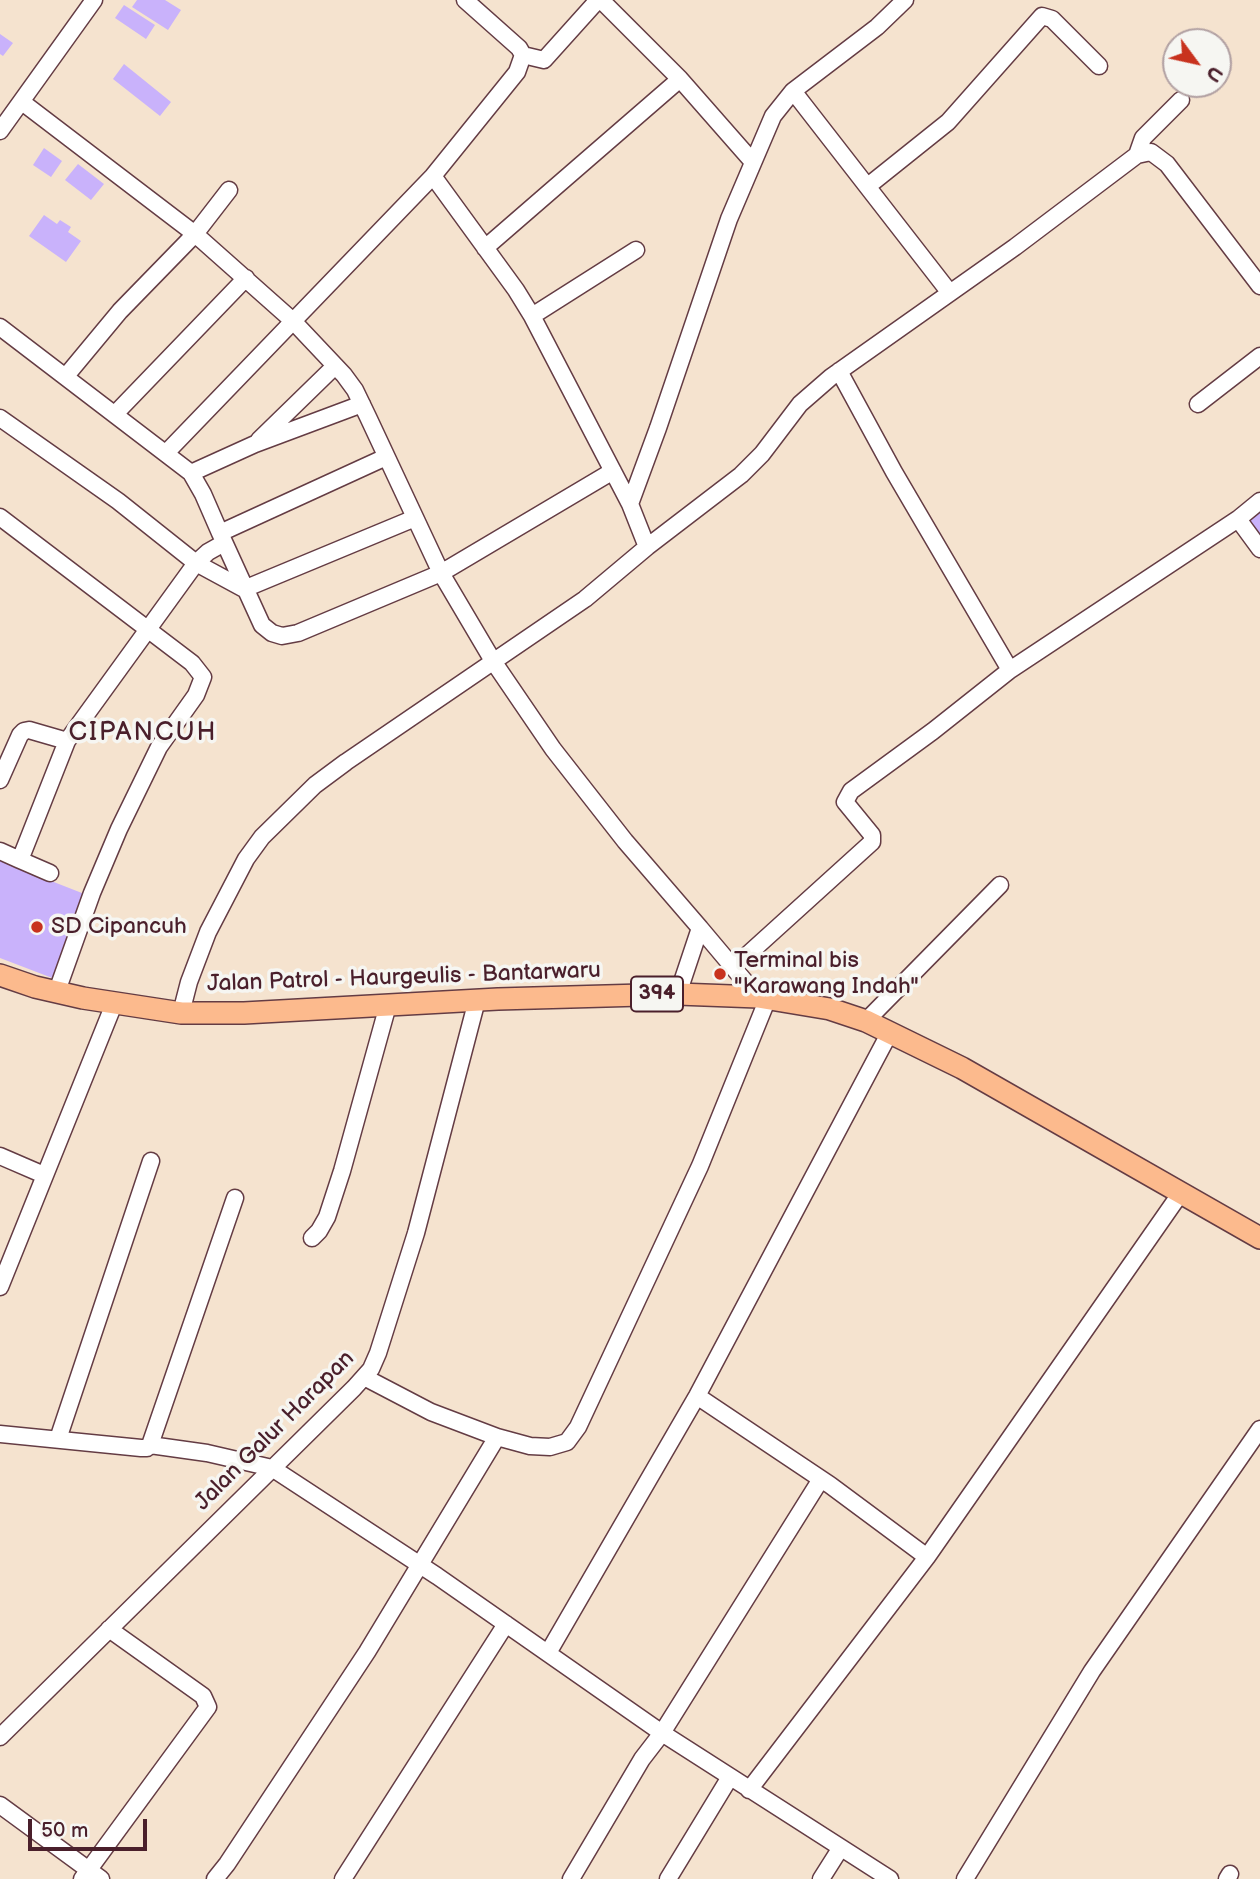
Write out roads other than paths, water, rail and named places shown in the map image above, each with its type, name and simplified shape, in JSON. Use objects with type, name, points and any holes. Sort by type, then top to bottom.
[{"type":"main road","name":"Jalan Patrol - Haurgeulis - Bantarwaru","points":[[0,975],[114,1003],[181,1013],[244,1013],[477,1000],[678,994],[763,998],[830,1009],[866,1020],[962,1068],[1260,1238]]},
{"type":"street","points":[[0,131],[94,0]]},
{"type":"street","points":[[465,0],[510,39],[523,55],[544,60],[600,0],[680,79],[752,161]]},
{"type":"street","points":[[630,504],[659,428],[729,219],[773,116],[793,91],[877,27],[905,0]]},
{"type":"street","points":[[868,186],[948,122],[1042,16],[1052,19],[1099,66]]},
{"type":"street","points":[[166,453],[433,176],[517,72],[523,55]]},
{"type":"street","points":[[485,248],[680,79]]},
{"type":"street","points":[[793,91],[950,293]]},
{"type":"street","points":[[1137,155],[1143,138],[1181,100]]},
{"type":"street","points":[[22,102],[195,234],[246,278],[293,321],[355,390],[442,573],[493,661],[561,759],[625,841],[763,998],[700,1166],[573,1436],[567,1442],[550,1447],[530,1446],[497,1437],[431,1412],[364,1377]]},
{"type":"street","points":[[181,1013],[189,982],[208,932],[235,877],[262,837],[315,785],[572,609],[741,475],[762,454],[800,404],[839,371],[1015,247],[1137,155],[1151,152],[1167,164],[1260,286]]},
{"type":"street","points":[[433,176],[532,316],[630,504],[647,547]]},
{"type":"street","points":[[66,376],[120,312],[195,234],[229,190]]},
{"type":"street","points":[[532,316],[636,250]]},
{"type":"street","points":[[115,414],[246,278]]},
{"type":"street","points":[[0,327],[191,473],[262,625],[272,633],[282,636],[298,633],[442,573],[613,471]]},
{"type":"street","points":[[1198,404],[1260,356]]},
{"type":"street","points":[[255,444],[335,366]]},
{"type":"street","points":[[839,371],[894,472],[1010,670]]},
{"type":"street","points":[[191,473],[255,444],[362,404]]},
{"type":"street","points":[[0,418],[118,501],[196,563],[244,589]]},
{"type":"street","points":[[20,860],[67,741],[196,563],[222,538],[386,457]]},
{"type":"street","points":[[734,967],[872,842],[872,835],[845,802],[850,791],[1010,670],[1174,563],[1260,501]]},
{"type":"street","points":[[0,517],[148,629],[198,669],[203,677],[201,686],[159,747],[119,829],[92,893],[57,991]]},
{"type":"street","points":[[244,589],[415,518]]},
{"type":"street","points":[[1238,519],[1260,548]]},
{"type":"street","points":[[0,780],[20,734],[24,731],[29,730],[67,741]]},
{"type":"street","points":[[0,851],[50,873]]},
{"type":"street","points":[[866,1020],[1000,885]]},
{"type":"street","points":[[678,994],[700,928]]},
{"type":"street","name":"Jalan Galur Harapan","points":[[0,1737],[364,1377],[378,1353],[416,1233],[477,1000]]},
{"type":"street","points":[[0,1287],[114,1003]]},
{"type":"street","points":[[312,1238],[327,1217],[388,1005]]},
{"type":"street","points":[[548,1653],[697,1396],[890,1032]]},
{"type":"street","points":[[0,1156],[44,1175]]},
{"type":"street","points":[[58,1439],[151,1161]]},
{"type":"street","points":[[749,1790],[927,1557],[1180,1194]]},
{"type":"street","points":[[0,1434],[141,1448],[150,1445],[234,1198]]},
{"type":"street","points":[[697,1396],[821,1479],[927,1557]]},
{"type":"street","points":[[965,1879],[1093,1671],[1260,1429]]},
{"type":"street","points":[[215,1879],[341,1692],[497,1437]]},
{"type":"street","points":[[150,1445],[207,1453],[272,1468],[420,1565],[662,1733],[890,1879]]},
{"type":"street","points":[[570,1879],[642,1759],[662,1733],[821,1479]]},
{"type":"street","points":[[344,1879],[506,1624]]},
{"type":"street","points":[[0,1805],[91,1876],[208,1707],[203,1696],[109,1629]]},
{"type":"street","points":[[668,1879],[730,1777]]},
{"type":"street","points":[[821,1879],[840,1849]]},
{"type":"place","name":"SD Cipancuh","points":[[37,927]]},
{"type":"place","name":"Terminal bis \"Karawang Indah\"","points":[[720,974]]},
{"type":"district","name":"CIPANCUH","points":[[143,733]]}]
